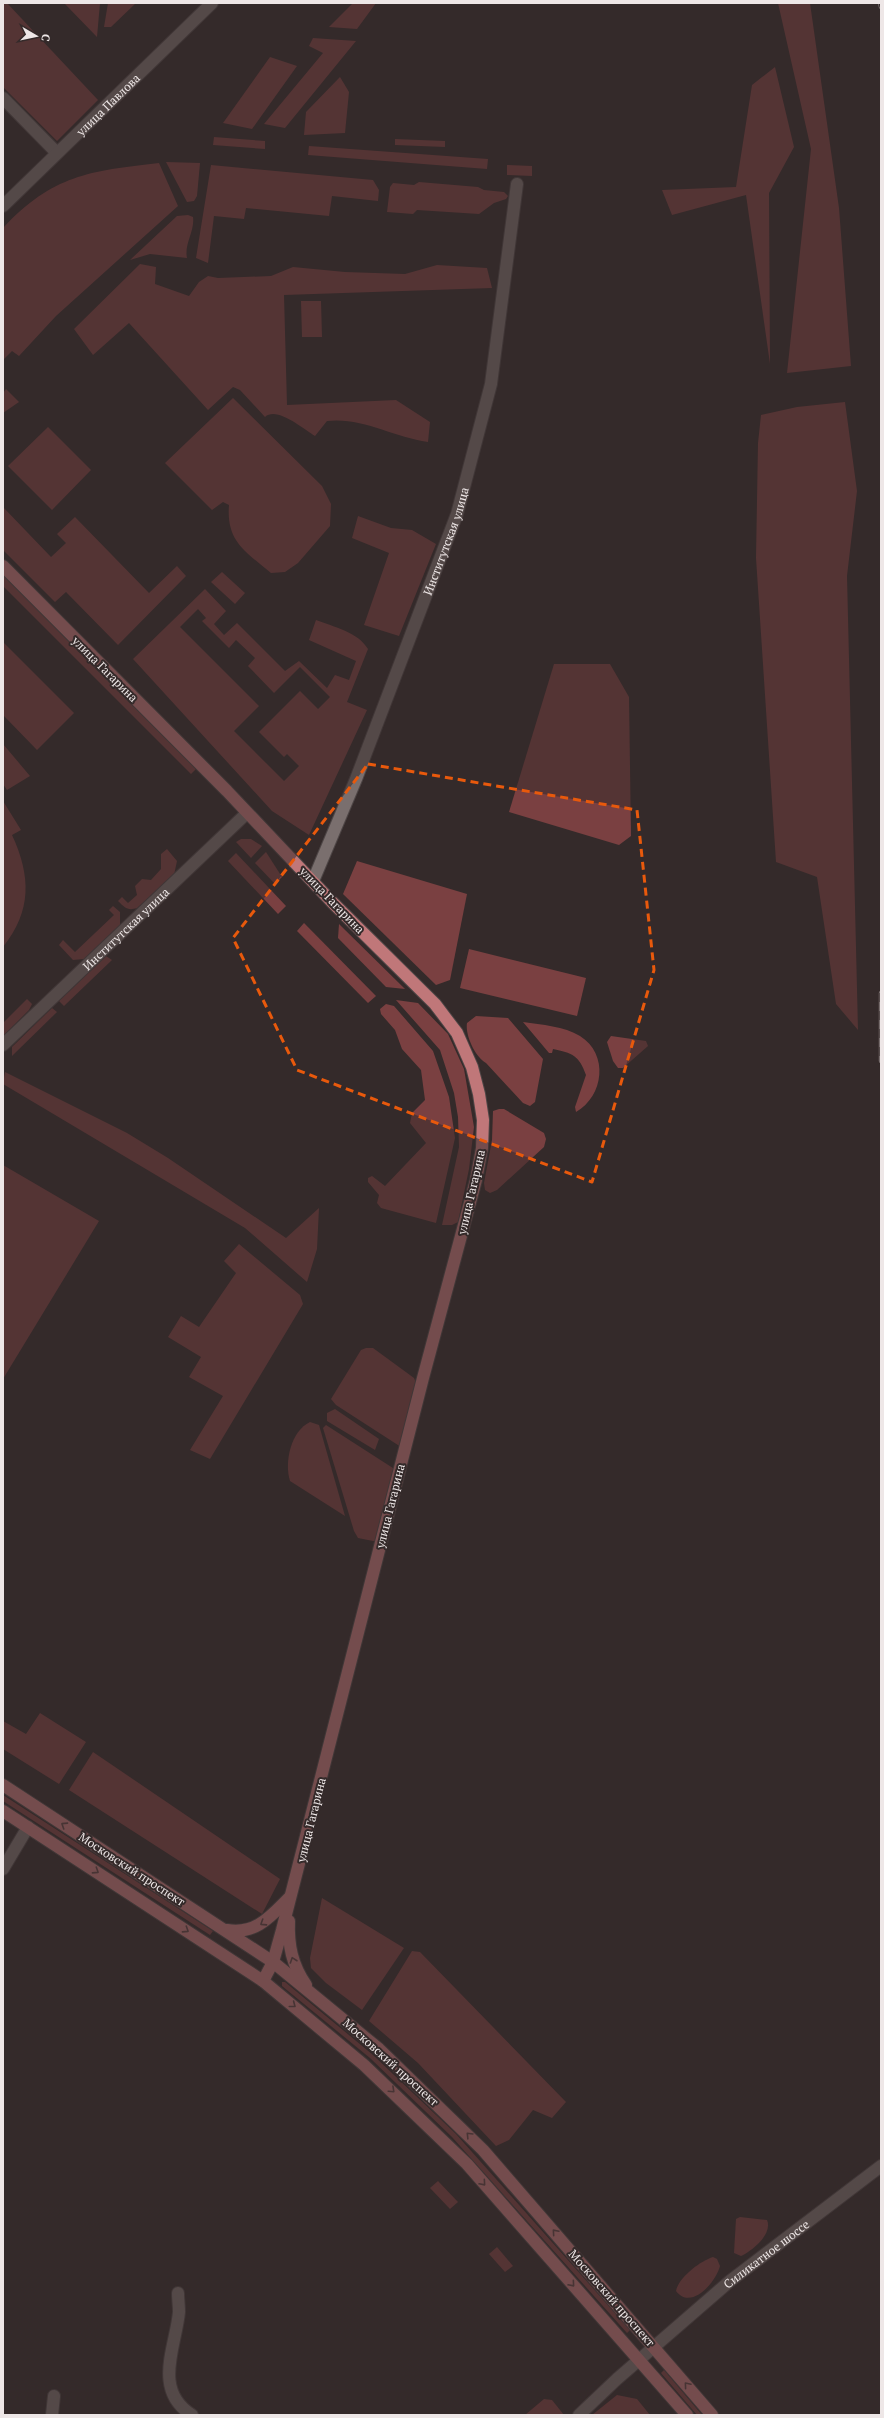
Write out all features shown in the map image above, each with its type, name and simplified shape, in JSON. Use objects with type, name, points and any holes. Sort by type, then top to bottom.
[{"type":"main road","name":"улица Гагарина","points":[[3,566],[435,1004],[457,1033],[472,1067],[483,1120],[482,1148],[476,1180],[423,1378],[291,1896],[273,1962],[263,1981]]},
{"type":"main road","name":"Московский проспект","points":[[3,1785],[273,1962],[313,1993],[379,2049],[462,2128],[654,2346],[712,2415]]},
{"type":"main road","name":"Московский проспект","points":[[3,1811],[263,1981],[359,2060],[446,2143],[639,2359],[687,2415]]},
{"type":"main road","points":[[226,1930],[242,1931],[258,1926],[267,1920],[291,1896]]},
{"type":"main road","points":[[291,1896],[289,1946],[298,1972],[313,1993]]},
{"type":"street","name":"улица Павлова","points":[[3,206],[56,152],[212,3]]},
{"type":"street","points":[[3,98],[56,152]]},
{"type":"street","name":"Институтская улица","points":[[313,881],[356,779],[457,514],[491,384],[517,184]]},
{"type":"street","name":"Институтская улица","points":[[3,1045],[248,813]]},
{"type":"street","points":[[3,1869],[28,1827]]},
{"type":"street","name":"Силикатное шоссе","points":[[579,2415],[639,2359],[730,2281],[881,2166]]},
{"type":"street","points":[[178,2293],[179,2313],[169,2356],[169,2375],[176,2396],[187,2412],[192,2415]]},
{"type":"street","points":[[52,2415],[54,2396]]},
{"type":"highlighted area","points":[[368,764],[637,810],[654,970],[592,1182],[297,1070],[233,938]]},
{"type":"shaded area","points":[[3,3],[7,3],[98,100],[57,141],[3,87]]},
{"type":"shaded area","points":[[64,3],[100,3],[97,37]]},
{"type":"shaded area","points":[[108,3],[136,3],[111,27],[104,27]]},
{"type":"shaded area","points":[[353,3],[376,3],[357,29],[329,27]]},
{"type":"shaded area","points":[[778,3],[810,3],[839,208],[851,366],[787,373],[811,149]]},
{"type":"shaded area","points":[[313,38],[356,41],[285,128],[264,124],[323,53],[309,46]]},
{"type":"shaded area","points":[[270,57],[297,66],[252,129],[223,123]]},
{"type":"shaded area","points":[[775,67],[794,147],[769,193],[770,364],[746,195],[672,215],[662,190],[736,187],[752,85]]},
{"type":"shaded area","points":[[340,77],[349,92],[345,133],[304,135],[306,112]]},
{"type":"shaded area","points":[[214,137],[265,141],[265,149],[213,145]]},
{"type":"shaded area","points":[[395,139],[445,141],[445,147],[395,145]]},
{"type":"shaded area","points":[[309,146],[488,159],[487,169],[308,155]]},
{"type":"shaded area","points":[[166,162],[200,163],[197,196],[194,201],[187,202]]},
{"type":"shaded area","points":[[159,163],[178,206],[56,316],[19,356],[12,351],[3,360],[3,228],[21,210],[56,186],[92,173]]},
{"type":"shaded area","points":[[211,165],[373,180],[379,190],[378,201],[332,196],[329,216],[246,208],[244,219],[214,216],[208,263],[196,258]]},
{"type":"shaded area","points":[[507,165],[532,166],[532,176],[507,175]]},
{"type":"shaded area","points":[[419,182],[478,187],[484,190],[504,192],[508,196],[506,199],[494,203],[479,214],[417,210],[413,214],[387,212],[390,187],[393,183],[414,185]]},
{"type":"shaded area","points":[[188,215],[193,217],[193,222],[186,253],[187,258],[150,254],[130,260],[177,216]]},
{"type":"shaded area","points":[[140,264],[156,267],[155,284],[189,296],[199,282],[208,276],[218,278],[271,276],[293,267],[345,272],[405,274],[437,265],[487,268],[492,288],[284,295],[287,405],[396,400],[430,422],[428,442],[353,422],[340,421],[327,421],[315,436],[283,416],[270,414],[265,417],[240,390],[233,387],[208,410],[129,323],[93,355],[74,329]]},
{"type":"shaded area","points":[[301,301],[321,301],[322,337],[302,337]]},
{"type":"shaded area","points":[[6,389],[19,402],[3,413],[3,393]]},
{"type":"shaded area","points":[[233,398],[322,486],[331,504],[330,526],[298,563],[285,572],[271,573],[239,544],[234,537],[231,528],[229,505],[223,502],[212,510],[165,463]]},
{"type":"shaded area","points":[[845,402],[857,491],[847,576],[858,1030],[836,1004],[817,877],[776,862],[756,558],[758,443],[761,415],[797,407]]},
{"type":"shaded area","points":[[48,427],[91,470],[52,510],[8,466]]},
{"type":"shaded area","points":[[3,507],[51,557],[66,543],[57,534],[75,517],[149,593],[177,566],[186,576],[118,645],[66,592],[55,602],[3,550]]},
{"type":"shaded area","points":[[358,516],[391,528],[412,530],[436,544],[399,636],[364,625],[389,553],[352,538]]},
{"type":"shaded area","points":[[222,572],[245,593],[235,604],[211,582]]},
{"type":"shaded area","points":[[3,575],[197,768],[191,774],[3,586]]},
{"type":"shaded area","points":[[205,589],[226,611],[214,624],[224,635],[237,623],[285,671],[299,661],[327,688],[335,675],[349,680],[356,661],[309,640],[316,620],[352,634],[364,643],[368,649],[347,702],[367,710],[309,835],[272,811],[133,659]],"holes":[[[198,609],[206,618],[202,621],[229,648],[236,640],[255,658],[248,666],[274,693],[300,667],[330,697],[318,709],[300,691],[259,732],[284,757],[287,754],[299,766],[284,781],[234,731],[259,706],[180,627]]]},
{"type":"shaded area","points":[[3,642],[74,713],[37,750],[3,715]]},
{"type":"shaded area","points":[[554,664],[610,664],[629,697],[631,836],[619,845],[509,812]]},
{"type":"shaded area","points":[[3,744],[30,776],[7,790],[3,784]]},
{"type":"shaded area","points":[[3,801],[21,830],[12,835],[23,865],[26,893],[24,907],[19,920],[3,947]]},
{"type":"shaded area","points":[[241,839],[251,839],[262,846],[251,858],[236,842]]},
{"type":"shaded area","points":[[167,849],[177,861],[174,875],[137,908],[129,909],[125,907],[118,901],[122,897],[128,903],[137,895],[135,886],[142,879],[151,880],[161,869],[161,854]]},
{"type":"shaded area","points":[[266,852],[282,877],[275,884],[255,863]]},
{"type":"shaded area","points":[[236,853],[286,906],[278,914],[228,861]]},
{"type":"shaded area","points":[[357,861],[467,894],[450,980],[436,985],[343,894]]},
{"type":"shaded area","points":[[113,906],[120,912],[120,925],[84,959],[73,960],[59,945],[63,940],[75,952],[114,915],[109,910]]},
{"type":"shaded area","points":[[304,923],[376,996],[368,1003],[297,931]]},
{"type":"shaded area","points":[[339,924],[405,989],[386,987],[338,938]]},
{"type":"shaded area","points":[[469,949],[586,978],[577,1016],[460,988]]},
{"type":"shaded area","points":[[106,956],[112,960],[64,1006],[59,1001]]},
{"type":"shaded area","points":[[27,999],[32,1004],[29,1010],[3,1036],[3,1023]]},
{"type":"shaded area","points":[[396,1000],[418,1003],[448,1034],[464,1069],[474,1127],[469,1169],[458,1222],[452,1225],[442,1225],[459,1147],[458,1117],[454,1093],[440,1050]]},
{"type":"shaded area","points":[[386,1004],[394,1006],[433,1051],[449,1097],[455,1138],[436,1223],[381,1208],[377,1203],[379,1195],[368,1182],[368,1178],[372,1176],[385,1186],[426,1143],[410,1123],[412,1113],[425,1100],[421,1070],[402,1049],[395,1030],[381,1014],[380,1009]]},
{"type":"shaded area","points":[[52,1008],[57,1012],[12,1056],[12,1047]]},
{"type":"shaded area","points":[[476,1016],[508,1018],[543,1059],[535,1102],[530,1106],[523,1103],[475,1051],[469,1039],[467,1023]]},
{"type":"shaded area","points":[[523,1022],[553,1026],[567,1030],[580,1036],[596,1053],[599,1064],[597,1086],[593,1096],[576,1112],[575,1107],[586,1075],[581,1063],[574,1056],[565,1052],[553,1049],[552,1053],[549,1053]]},
{"type":"shaded area","points":[[611,1036],[646,1041],[648,1046],[623,1068],[618,1068],[613,1061],[607,1042]]},
{"type":"shaded area","points":[[5,1072],[127,1133],[168,1158],[286,1238],[319,1208],[317,1249],[307,1282],[245,1228],[3,1084]]},
{"type":"shaded area","points":[[504,1109],[544,1133],[546,1139],[544,1147],[497,1190],[490,1193],[485,1190],[484,1183],[492,1140],[493,1111]]},
{"type":"shaded area","points":[[3,1165],[99,1221],[3,1379]]},
{"type":"shaded area","points":[[239,1244],[300,1295],[303,1304],[210,1459],[190,1450],[223,1396],[189,1377],[201,1357],[168,1337],[181,1316],[199,1327],[236,1273],[224,1261]]},
{"type":"shaded area","points":[[373,1348],[414,1378],[418,1387],[401,1447],[336,1405],[331,1399],[361,1350]]},
{"type":"shaded area","points":[[335,1409],[379,1439],[375,1450],[327,1421],[327,1413]]},
{"type":"shaded area","points":[[310,1422],[319,1425],[345,1516],[290,1481],[288,1465],[291,1448],[298,1432],[303,1426]]},
{"type":"shaded area","points":[[326,1425],[396,1470],[378,1542],[358,1538],[354,1531],[323,1428]]},
{"type":"shaded area","points":[[40,1713],[86,1742],[59,1784],[3,1749],[3,1721],[26,1734]]},
{"type":"shaded area","points":[[93,1752],[280,1879],[262,1914],[69,1790]]},
{"type":"shaded area","points":[[3,1795],[213,1931],[210,1935],[3,1801]]},
{"type":"shaded area","points":[[322,1898],[404,1948],[362,2010],[326,1983],[311,1968],[310,1958]]},
{"type":"shaded area","points":[[412,1951],[420,1952],[566,2102],[552,2118],[533,2110],[509,2140],[496,2146],[418,2063],[369,2021]]},
{"type":"shaded area","points":[[282,1982],[285,1982],[373,2055],[456,2134],[630,2330],[627,2333],[452,2137],[370,2058],[282,1986]]},
{"type":"shaded area","points":[[438,2181],[458,2202],[450,2209],[430,2188]]},
{"type":"shaded area","points":[[740,2217],[767,2220],[768,2225],[767,2231],[756,2246],[741,2256],[734,2253],[736,2219]]},
{"type":"shaded area","points":[[497,2247],[513,2266],[505,2272],[489,2254]]},
{"type":"shaded area","points":[[713,2257],[717,2259],[720,2266],[714,2279],[702,2292],[689,2298],[682,2296],[676,2291],[681,2281],[690,2271],[702,2262]]},
{"type":"shaded area","points":[[664,2370],[702,2415],[697,2415],[661,2373]]},
{"type":"shaded area","points":[[617,2395],[637,2399],[650,2415],[592,2415]]},
{"type":"shaded area","points":[[544,2399],[552,2400],[564,2415],[525,2415]]},
{"type":"railway","points":[[880,3],[881,7]]},
{"type":"railway","points":[[881,993],[881,1061]]}]
